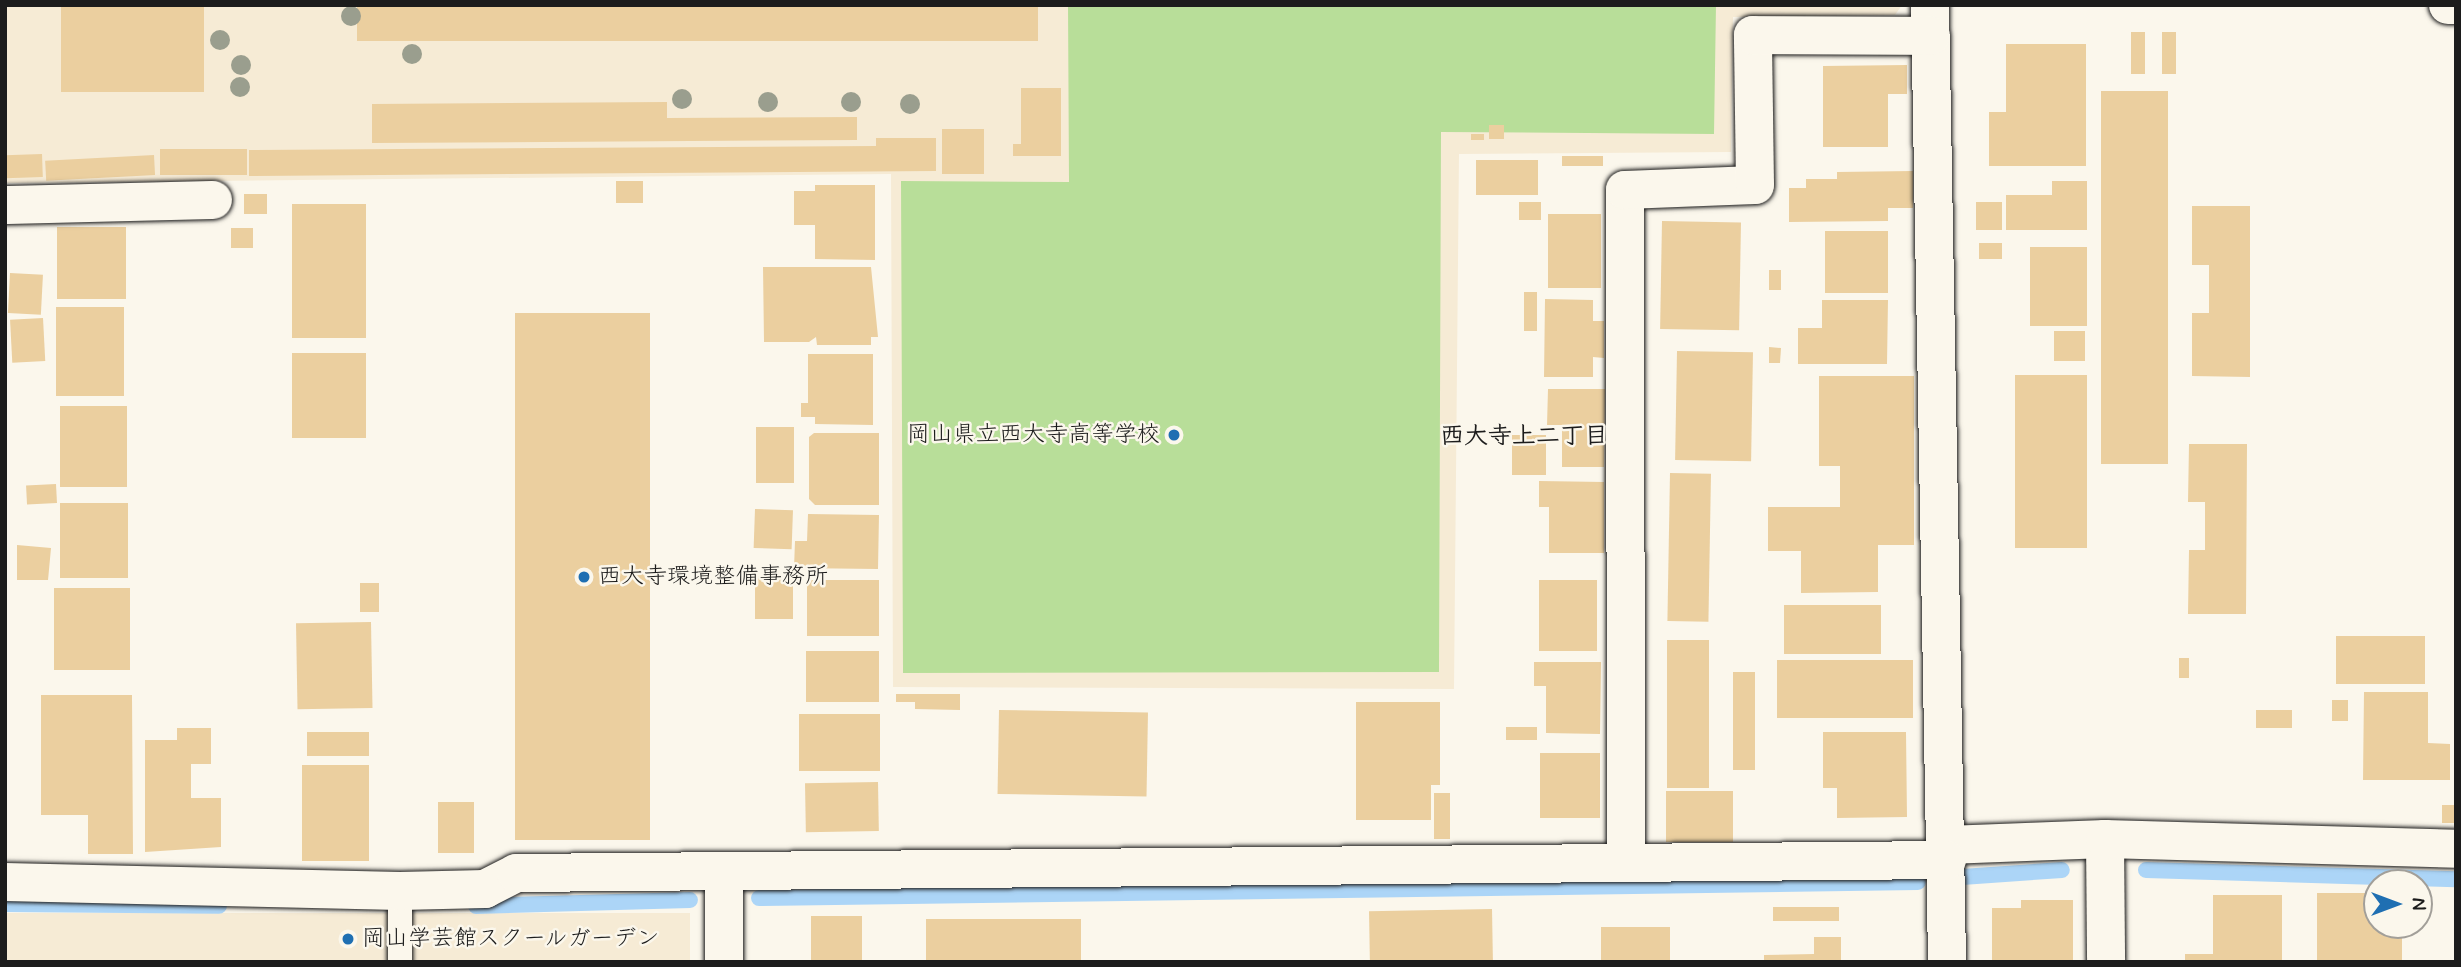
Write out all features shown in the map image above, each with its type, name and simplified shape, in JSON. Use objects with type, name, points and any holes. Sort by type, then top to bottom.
[{"type":"street","points":[[2448,5],[2456,5]]},
{"type":"street","points":[[1626,863],[1625,190],[1755,185],[1753,35],[1930,21],[1947,962]]},
{"type":"street","points":[[5,205],[213,201]]},
{"type":"street","points":[[2105,839],[2106,962]]},
{"type":"street","points":[[5,881],[400,900],[485,889],[516,873],[1626,863],[1947,853],[2105,839],[2456,849]]},
{"type":"street","points":[[724,873],[724,962]]},
{"type":"lane","points":[[400,900],[400,962]]},
{"type":"shaded area","name":"岡山県立西大寺高等学校","points":[[5,5],[1902,5],[1895,15],[1733,17],[1731,152],[1459,154],[1454,689],[893,687],[891,174],[5,183]]},
{"type":"shaded area","name":"岡山学芸館スクールガーデン","points":[[5,913],[690,913],[690,962],[5,962]]},
{"type":"green space","name":"岡山県立西大寺高等学校","points":[[1068,5],[1716,5],[1714,134],[1441,132],[1439,672],[903,673],[901,181],[1069,182]]},
{"type":"building","points":[[61,5],[204,5],[204,92],[61,92]]},
{"type":"building","points":[[357,5],[1038,5],[1038,41],[357,41]]},
{"type":"building","points":[[2131,32],[2145,32],[2145,74],[2131,74]]},
{"type":"building","points":[[2162,32],[2176,32],[2176,74],[2162,74]]},
{"type":"building","points":[[2006,44],[2086,44],[2086,166],[1989,166],[1989,112],[2006,112]]},
{"type":"building","points":[[1907,65],[1907,94],[1888,94],[1888,147],[1823,147],[1823,66]]},
{"type":"building","points":[[1021,88],[1061,88],[1061,156],[1013,156],[1013,144],[1021,144]]},
{"type":"building","points":[[2101,91],[2168,91],[2168,464],[2101,464]]},
{"type":"building","points":[[667,102],[667,118],[857,117],[857,140],[372,143],[372,104]]},
{"type":"building","points":[[1489,125],[1504,125],[1504,139],[1489,139]]},
{"type":"building","points":[[942,129],[984,129],[984,174],[942,174]]},
{"type":"building","points":[[1471,134],[1484,134],[1484,140],[1471,140]]},
{"type":"building","points":[[876,138],[936,138],[936,171],[249,176],[249,150],[876,146]]},
{"type":"building","points":[[160,149],[247,149],[247,175],[160,175]]},
{"type":"building","points":[[42,154],[43,177],[6,178],[5,155]]},
{"type":"building","points":[[154,155],[155,175],[46,181],[45,161]]},
{"type":"building","points":[[1562,156],[1603,156],[1603,166],[1562,166]]},
{"type":"building","points":[[1476,160],[1538,160],[1538,195],[1476,195]]},
{"type":"building","points":[[1913,171],[1913,208],[1888,208],[1888,221],[1789,222],[1789,188],[1806,188],[1806,179],[1837,179],[1837,172]]},
{"type":"building","points":[[616,181],[643,181],[643,203],[616,203]]},
{"type":"building","points":[[2052,181],[2087,181],[2087,230],[2006,230],[2006,195],[2052,195]]},
{"type":"building","points":[[815,185],[875,185],[875,260],[815,259],[815,225],[794,225],[794,191],[815,191]]},
{"type":"building","points":[[244,194],[267,194],[267,214],[244,214]]},
{"type":"building","points":[[1519,202],[1541,202],[1541,220],[1519,220]]},
{"type":"building","points":[[1976,202],[2002,202],[2002,230],[1976,230]]},
{"type":"building","points":[[292,204],[366,204],[366,338],[292,338]]},
{"type":"building","points":[[2192,206],[2250,206],[2250,377],[2192,376],[2192,313],[2209,313],[2209,265],[2192,265]]},
{"type":"building","points":[[1548,214],[1601,214],[1601,288],[1548,288]]},
{"type":"building","points":[[1662,221],[1741,222],[1739,330],[1660,329]]},
{"type":"building","points":[[57,227],[126,227],[126,299],[57,299]]},
{"type":"building","points":[[231,228],[253,228],[253,248],[231,248]]},
{"type":"building","points":[[1825,231],[1888,231],[1888,293],[1825,293]]},
{"type":"building","points":[[1979,243],[2002,243],[2002,259],[1979,259]]},
{"type":"building","points":[[2030,247],[2087,247],[2087,326],[2030,326]]},
{"type":"building","points":[[763,267],[871,267],[878,337],[871,337],[871,345],[817,345],[816,337],[809,342],[764,342]]},
{"type":"building","points":[[1769,270],[1781,270],[1781,290],[1769,290]]},
{"type":"building","points":[[10,273],[43,275],[41,315],[8,313]]},
{"type":"building","points":[[1524,292],[1537,292],[1537,331],[1524,331]]},
{"type":"building","points":[[1545,299],[1593,300],[1593,321],[1604,321],[1604,358],[1593,357],[1593,377],[1544,377]]},
{"type":"building","points":[[1822,300],[1888,300],[1887,364],[1798,364],[1798,328],[1822,328]]},
{"type":"building","points":[[56,307],[124,307],[124,396],[56,396]]},
{"type":"building","name":"西大寺環境整備事務所","points":[[515,313],[650,313],[650,840],[515,840]]},
{"type":"building","points":[[43,318],[45,361],[12,363],[10,320]]},
{"type":"building","points":[[2054,331],[2085,331],[2085,361],[2054,361]]},
{"type":"building","points":[[1769,347],[1781,348],[1780,363],[1769,363]]},
{"type":"building","points":[[1677,351],[1753,352],[1751,461],[1675,460]]},
{"type":"building","points":[[292,353],[366,353],[366,438],[292,438]]},
{"type":"building","points":[[808,354],[873,354],[873,425],[815,424],[815,417],[801,417],[801,403],[808,403]]},
{"type":"building","points":[[2015,375],[2087,375],[2087,548],[2015,548]]},
{"type":"building","points":[[1819,376],[1914,376],[1914,545],[1878,545],[1878,592],[1801,593],[1801,551],[1768,551],[1768,507],[1840,507],[1840,466],[1819,466]]},
{"type":"building","points":[[1548,389],[1605,389],[1604,467],[1562,467],[1562,425],[1547,425]]},
{"type":"building","points":[[60,406],[127,406],[127,487],[60,487]]},
{"type":"building","points":[[756,427],[794,427],[794,483],[756,483]]},
{"type":"building","points":[[814,433],[879,433],[879,505],[815,505],[809,499],[809,437]]},
{"type":"building","points":[[1512,435],[1546,435],[1546,475],[1512,475]]},
{"type":"building","points":[[2189,444],[2247,444],[2246,614],[2188,614],[2189,550],[2205,550],[2205,502],[2188,502]]},
{"type":"building","points":[[1670,473],[1711,474],[1708,622],[1667,621]]},
{"type":"building","points":[[1539,481],[1604,482],[1604,553],[1549,553],[1549,507],[1539,507]]},
{"type":"building","points":[[56,484],[57,503],[27,505],[26,486]]},
{"type":"building","points":[[60,503],[128,503],[128,578],[60,578]]},
{"type":"building","points":[[755,509],[793,510],[792,549],[754,548]]},
{"type":"building","points":[[808,514],[879,515],[878,569],[794,568],[795,541],[807,541]]},
{"type":"building","points":[[17,545],[51,548],[48,580],[17,580]]},
{"type":"building","points":[[755,576],[793,576],[793,619],[755,619]]},
{"type":"building","points":[[807,580],[879,580],[879,636],[807,636]]},
{"type":"building","points":[[1539,580],[1597,580],[1597,651],[1539,651]]},
{"type":"building","points":[[360,583],[379,583],[379,612],[360,612]]},
{"type":"building","points":[[54,588],[130,588],[130,670],[54,670]]},
{"type":"building","points":[[1784,605],[1881,605],[1881,654],[1784,654]]},
{"type":"building","points":[[371,622],[373,708],[298,709],[296,623]]},
{"type":"building","points":[[2336,636],[2425,636],[2425,684],[2336,684]]},
{"type":"building","points":[[1667,640],[1709,640],[1709,788],[1667,788]]},
{"type":"building","points":[[806,651],[879,651],[879,702],[806,702]]},
{"type":"building","points":[[2179,658],[2189,658],[2189,678],[2179,678]]},
{"type":"building","points":[[1777,660],[1913,660],[1913,718],[1777,718]]},
{"type":"building","points":[[1534,662],[1601,662],[1600,734],[1546,733],[1546,686],[1534,686]]},
{"type":"building","points":[[1733,672],[1755,672],[1755,770],[1733,770]]},
{"type":"building","points":[[2364,692],[2428,692],[2428,743],[2450,744],[2450,780],[2363,780]]},
{"type":"building","points":[[896,694],[960,694],[960,710],[915,709],[915,702],[896,702]]},
{"type":"building","points":[[41,695],[132,695],[133,854],[88,854],[88,815],[41,815]]},
{"type":"building","points":[[2332,700],[2348,700],[2348,721],[2332,721]]},
{"type":"building","points":[[1356,702],[1440,702],[1440,785],[1431,785],[1431,820],[1356,820]]},
{"type":"building","points":[[999,710],[1148,713],[1147,797],[998,794]]},
{"type":"building","points":[[2256,710],[2292,710],[2292,728],[2256,728]]},
{"type":"building","points":[[799,714],[880,714],[880,771],[799,771]]},
{"type":"building","points":[[1506,727],[1537,727],[1537,740],[1506,740]]},
{"type":"building","points":[[177,728],[211,728],[211,764],[191,764],[191,798],[221,798],[221,847],[145,852],[145,740],[177,740]]},
{"type":"building","points":[[307,732],[369,732],[369,756],[307,756]]},
{"type":"building","points":[[1823,732],[1906,732],[1907,817],[1837,818],[1837,788],[1823,788]]},
{"type":"building","points":[[1540,753],[1600,753],[1600,818],[1540,818]]},
{"type":"building","points":[[302,765],[369,765],[369,861],[302,861]]},
{"type":"building","points":[[878,782],[879,831],[806,832],[805,783]]},
{"type":"building","points":[[1666,791],[1733,791],[1733,842],[1666,842]]},
{"type":"building","points":[[1434,793],[1450,793],[1450,839],[1434,839]]},
{"type":"building","points":[[438,802],[474,802],[474,853],[438,853]]},
{"type":"building","points":[[2442,805],[2455,805],[2455,823],[2442,823]]},
{"type":"building","points":[[2317,893],[2363,893],[2363,939],[2402,939],[2402,962],[2317,962]]},
{"type":"building","points":[[2213,895],[2282,895],[2282,962],[2185,962],[2185,954],[2213,954]]},
{"type":"building","points":[[2021,900],[2073,900],[2073,962],[1992,962],[1992,908],[2021,908]]},
{"type":"building","points":[[1773,907],[1839,907],[1839,921],[1773,921]]},
{"type":"building","points":[[1492,909],[1493,962],[1370,962],[1369,911]]},
{"type":"building","points":[[811,916],[862,916],[862,962],[811,962]]},
{"type":"building","points":[[926,919],[1081,919],[1081,962],[926,962]]},
{"type":"building","points":[[1601,927],[1670,927],[1670,962],[1601,962]]},
{"type":"building","points":[[1814,937],[1841,937],[1841,962],[1764,962],[1764,955],[1814,954]]},
{"type":"waterway","points":[[1962,877],[2062,870]]},
{"type":"waterway","points":[[2146,870],[2456,879]]},
{"type":"waterway","points":[[759,898],[1918,882]]},
{"type":"waterway","points":[[476,906],[690,900]]},
{"type":"waterway","points":[[5,904],[219,906]]},
{"type":"place","name":"岡山県立西大寺高等学校","points":[[1174,435]]},
{"type":"place","name":"西大寺環境整備事務所","points":[[584,577]]},
{"type":"place","name":"岡山学芸館スクールガーデン","points":[[348,939]]},
{"type":"district","name":"西大寺上二丁目","points":[[1524,437]]}]
